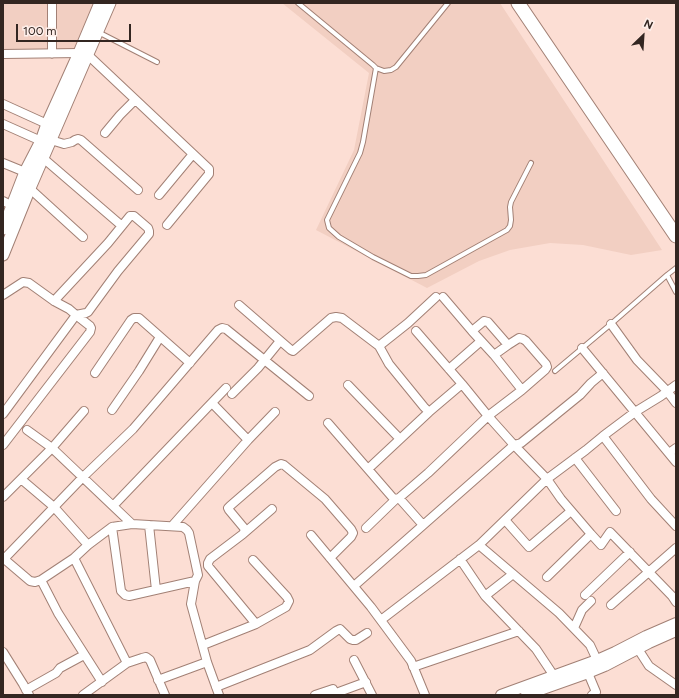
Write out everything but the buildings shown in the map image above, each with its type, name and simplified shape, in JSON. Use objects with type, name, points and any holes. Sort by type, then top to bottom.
[{"type":"main road","points":[[3,255],[26,181],[84,54],[100,3]]},
{"type":"main road","points":[[3,229],[8,204],[44,158],[47,124],[84,54],[98,32],[110,3]]},
{"type":"main road","points":[[518,3],[674,230]]},
{"type":"street","points":[[52,3],[52,54]]},
{"type":"street","points":[[3,54],[84,54],[209,168],[209,174],[167,225]]},
{"type":"street","points":[[105,133],[135,100]]},
{"type":"street","points":[[3,104],[47,124]]},
{"type":"street","points":[[3,124],[46,140],[64,144],[78,139],[81,140],[138,190]]},
{"type":"street","points":[[160,195],[193,154]]},
{"type":"street","points":[[44,158],[122,226]]},
{"type":"street","points":[[3,163],[26,181],[83,237]]},
{"type":"street","points":[[3,414],[76,315],[88,312],[118,271],[149,233],[148,228],[133,216],[130,216],[108,243],[54,301]]},
{"type":"street","points":[[3,296],[23,282],[29,283],[54,301],[69,309],[91,328],[90,332],[3,445]]},
{"type":"street","points":[[379,346],[440,297],[494,355],[522,390]]},
{"type":"street","points":[[238,305],[293,351],[330,318],[342,318],[379,346],[389,364],[429,412]]},
{"type":"street","points":[[95,373],[131,320],[134,318],[140,318],[190,363]]},
{"type":"street","points":[[472,331],[486,321],[508,344]]},
{"type":"street","points":[[611,324],[637,360],[676,403]]},
{"type":"street","points":[[309,396],[226,329],[222,328],[218,330],[133,430],[83,477],[3,558],[30,581],[35,582],[41,580],[74,558],[88,544],[112,527],[132,524],[183,527],[189,533],[198,575],[195,581],[192,604],[207,662],[217,691],[310,650],[336,631],[342,631],[353,640],[356,640],[367,633]]},
{"type":"street","points":[[416,331],[488,416],[547,479],[560,499],[601,545],[610,532],[675,597]]},
{"type":"street","points":[[112,410],[160,337]]},
{"type":"street","points":[[366,528],[428,473],[488,416],[522,390],[547,367],[526,342],[519,338],[508,344],[494,355]]},
{"type":"street","points":[[113,506],[212,403],[258,368],[280,341]]},
{"type":"street","points":[[449,369],[481,341]]},
{"type":"street","points":[[582,348],[676,462]]},
{"type":"street","points":[[354,586],[514,445],[521,443],[580,395],[591,383],[603,374]]},
{"type":"street","points":[[368,469],[429,412],[462,384]]},
{"type":"street","points":[[348,385],[400,439]]},
{"type":"street","points":[[381,620],[479,545],[547,479],[635,412],[676,385]]},
{"type":"street","points":[[212,403],[248,440]]},
{"type":"street","points":[[3,497],[52,448],[84,411]]},
{"type":"street","points":[[172,526],[248,440],[275,412]]},
{"type":"street","points":[[328,423],[393,498],[397,499],[423,525]]},
{"type":"street","points":[[26,430],[52,448],[132,524]]},
{"type":"street","points":[[603,436],[652,499],[676,526]]},
{"type":"street","points":[[669,453],[676,448]]},
{"type":"street","points":[[575,458],[616,511]]},
{"type":"street","points":[[243,534],[245,530],[244,528],[228,508],[275,467],[281,464],[325,499],[351,529],[353,533],[330,558]]},
{"type":"street","points":[[21,479],[54,507],[88,544]]},
{"type":"street","points":[[256,624],[208,566],[208,563],[210,559],[243,534],[272,509]]},
{"type":"street","points":[[505,520],[529,547],[571,511]]},
{"type":"street","points":[[149,525],[156,590]]},
{"type":"street","points":[[112,527],[121,590],[125,595],[129,596],[195,581]]},
{"type":"street","points":[[547,577],[591,534]]},
{"type":"street","points":[[311,535],[371,607],[411,661],[426,695]]},
{"type":"street","points":[[479,545],[559,613],[590,645],[597,660]]},
{"type":"street","points":[[611,605],[676,548]]},
{"type":"street","points":[[574,628],[588,598],[630,552]]},
{"type":"street","points":[[74,558],[127,663]]},
{"type":"street","points":[[203,646],[256,624],[286,607],[289,601],[287,597],[253,560]]},
{"type":"street","points":[[460,560],[485,596],[536,649],[554,676]]},
{"type":"street","points":[[485,596],[513,574]]},
{"type":"street","points":[[41,580],[58,613],[102,682]]},
{"type":"street","points":[[501,695],[597,660],[676,623]]},
{"type":"street","points":[[414,667],[519,631]]},
{"type":"street","points":[[526,695],[606,666],[638,648],[676,631]]},
{"type":"street","points":[[638,648],[649,666],[676,685]]},
{"type":"street","points":[[3,652],[27,692],[56,673],[60,668],[84,655]]},
{"type":"street","points":[[83,695],[127,663],[142,658],[150,660],[162,694]]},
{"type":"street","points":[[354,660],[372,695]]},
{"type":"street","points":[[158,680],[207,662]]},
{"type":"street","points":[[588,673],[596,692],[592,695]]},
{"type":"street","points":[[315,695],[334,691],[336,693],[366,682]]},
{"type":"lane","points":[[298,3],[376,68],[387,71],[396,67],[448,3]]},
{"type":"lane","points":[[98,32],[157,62]]},
{"type":"lane","points":[[376,68],[360,153],[327,220],[329,228],[340,237],[373,257],[411,276],[426,275],[507,230],[512,220],[510,207],[511,202],[531,163]]},
{"type":"lane","points":[[555,371],[676,268]]},
{"type":"lane","points":[[667,275],[676,292]]},
{"type":"shaded area","points":[[3,3],[100,3],[79,53],[3,53]]},
{"type":"shaded area","points":[[282,3],[500,3],[662,250],[631,255],[583,245],[550,243],[510,250],[479,261],[427,288],[316,230],[354,150],[369,73]]}]
